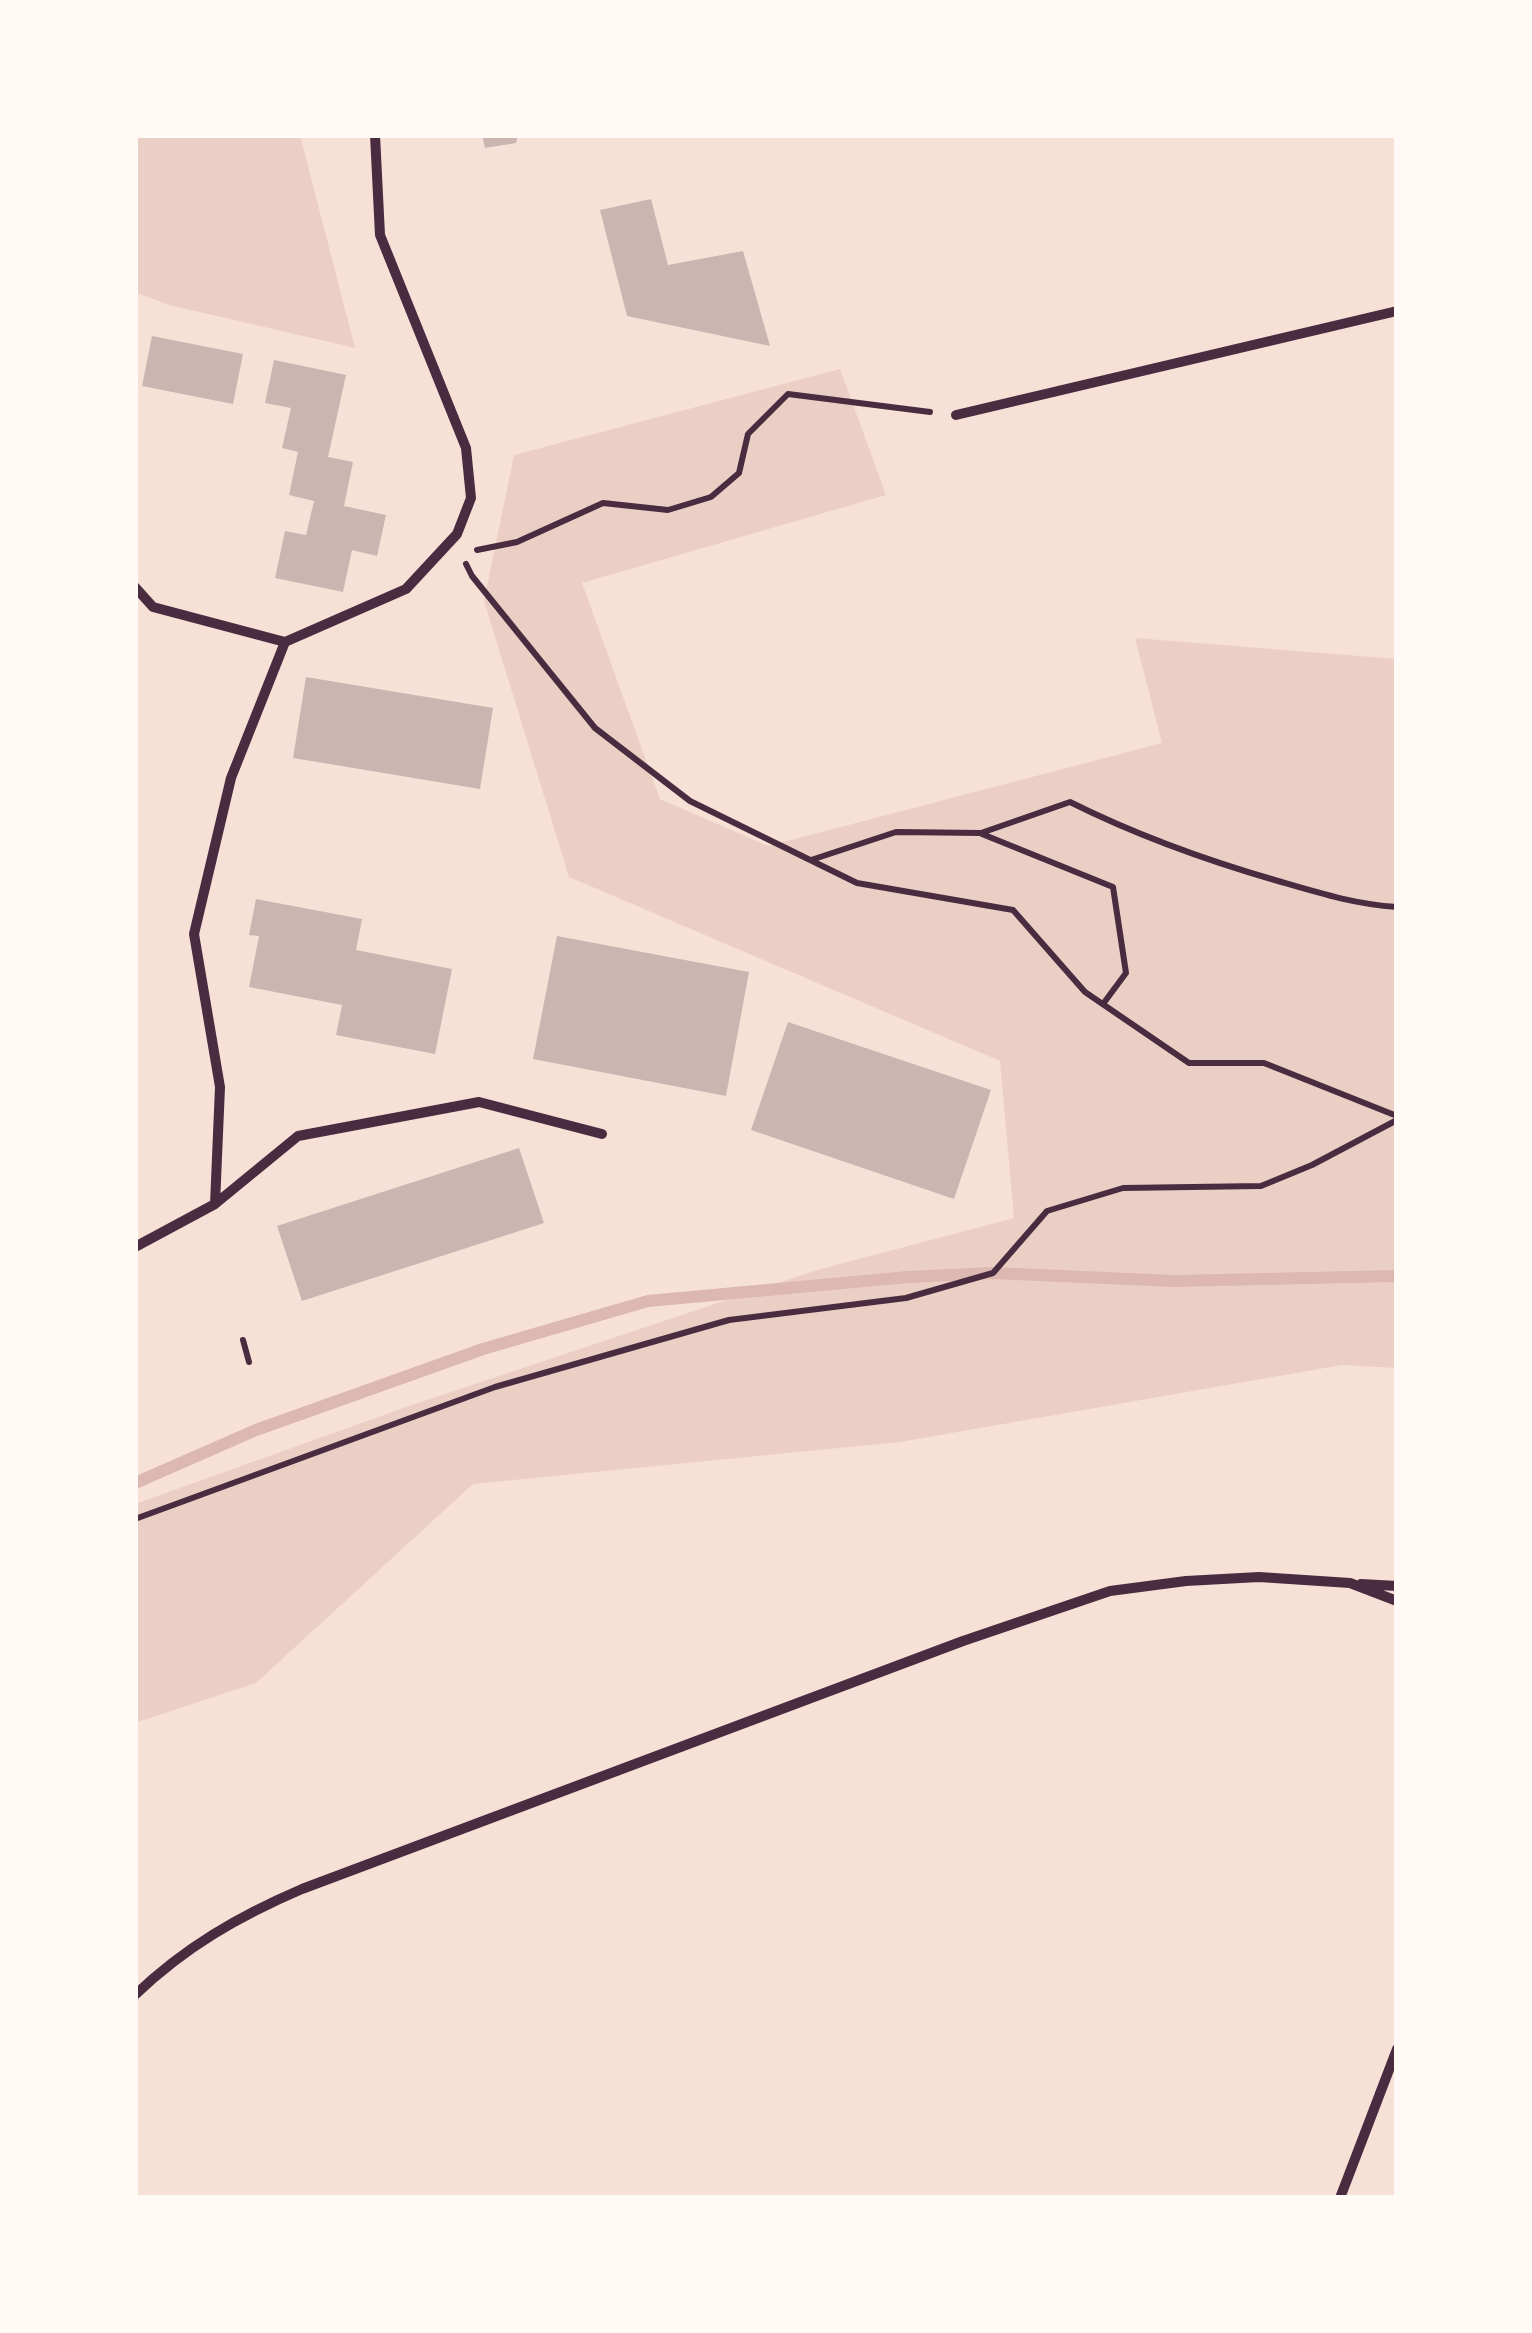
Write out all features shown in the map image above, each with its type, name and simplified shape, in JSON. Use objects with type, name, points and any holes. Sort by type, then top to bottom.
[{"type":"street","points":[[135,587],[154,607],[286,642],[406,589],[457,534],[471,498],[466,448],[380,235],[375,135]]},
{"type":"street","points":[[956,415],[1397,311]]},
{"type":"street","points":[[215,1204],[220,1086],[194,934],[232,778],[286,642]]},
{"type":"street","points":[[135,1247],[215,1204],[298,1136],[479,1102],[602,1134]]},
{"type":"street","points":[[135,1995],[194,1945],[248,1912],[962,1640],[1110,1591],[1186,1580],[1260,1576],[1397,1586]]},
{"type":"street","points":[[1350,1583],[1397,1600]]},
{"type":"street","points":[[1340,2198],[1397,2049]]},
{"type":"path","points":[[466,563],[476,550],[517,542],[602,503],[668,510],[711,496],[739,473],[748,434],[788,394],[956,415]]},
{"type":"path","points":[[457,534],[466,563],[481,588],[596,728],[690,801],[857,884],[1013,910],[1086,992],[1188,1063],[1264,1063],[1397,1118]]},
{"type":"path","points":[[980,834],[1070,802],[1189,855],[1359,905],[1397,907]]},
{"type":"path","points":[[811,860],[896,832],[980,834],[1113,887],[1126,973],[1103,1004]]},
{"type":"path","points":[[135,1519],[276,1464],[513,1382],[729,1320],[906,1298],[993,1274],[1047,1210],[1123,1188],[1261,1186],[1312,1166],[1397,1118]]},
{"type":"path","points":[[244,1340],[250,1362]]},
{"type":"shaded area","points":[[135,135],[300,135],[355,348],[169,305],[135,292]]},
{"type":"shaded area","points":[[840,369],[886,495],[582,583],[660,799],[768,846],[1162,743],[1135,638],[1397,659],[1397,1368],[1342,1365],[900,1442],[473,1484],[256,1683],[135,1723],[135,1504],[409,1406],[817,1270],[1014,1218],[1000,1061],[569,877],[484,601],[514,455]]},
{"type":"building","points":[[482,135],[518,135],[516,143],[485,148]]},
{"type":"building","points":[[651,199],[668,265],[743,251],[770,346],[627,316],[600,210]]},
{"type":"building","points":[[152,336],[243,354],[233,404],[142,386]]},
{"type":"building","points":[[274,360],[346,375],[328,457],[353,462],[344,506],[386,515],[377,556],[352,550],[343,592],[275,578],[285,531],[306,535],[314,501],[289,495],[298,452],[282,448],[291,408],[265,403]]},
{"type":"building","points":[[306,677],[493,708],[480,789],[293,758]]},
{"type":"building","points":[[256,899],[362,919],[356,950],[452,969],[435,1054],[336,1035],[342,1005],[249,987],[259,936],[249,935]]},
{"type":"building","points":[[557,936],[749,972],[726,1096],[533,1059]]},
{"type":"building","points":[[788,1022],[991,1090],[954,1199],[751,1130]]},
{"type":"building","points":[[519,1148],[544,1223],[302,1301],[277,1226]]},
{"type":"waterway","points":[[135,1483],[256,1430],[483,1349],[648,1301],[993,1273],[1174,1281],[1397,1276]]}]
